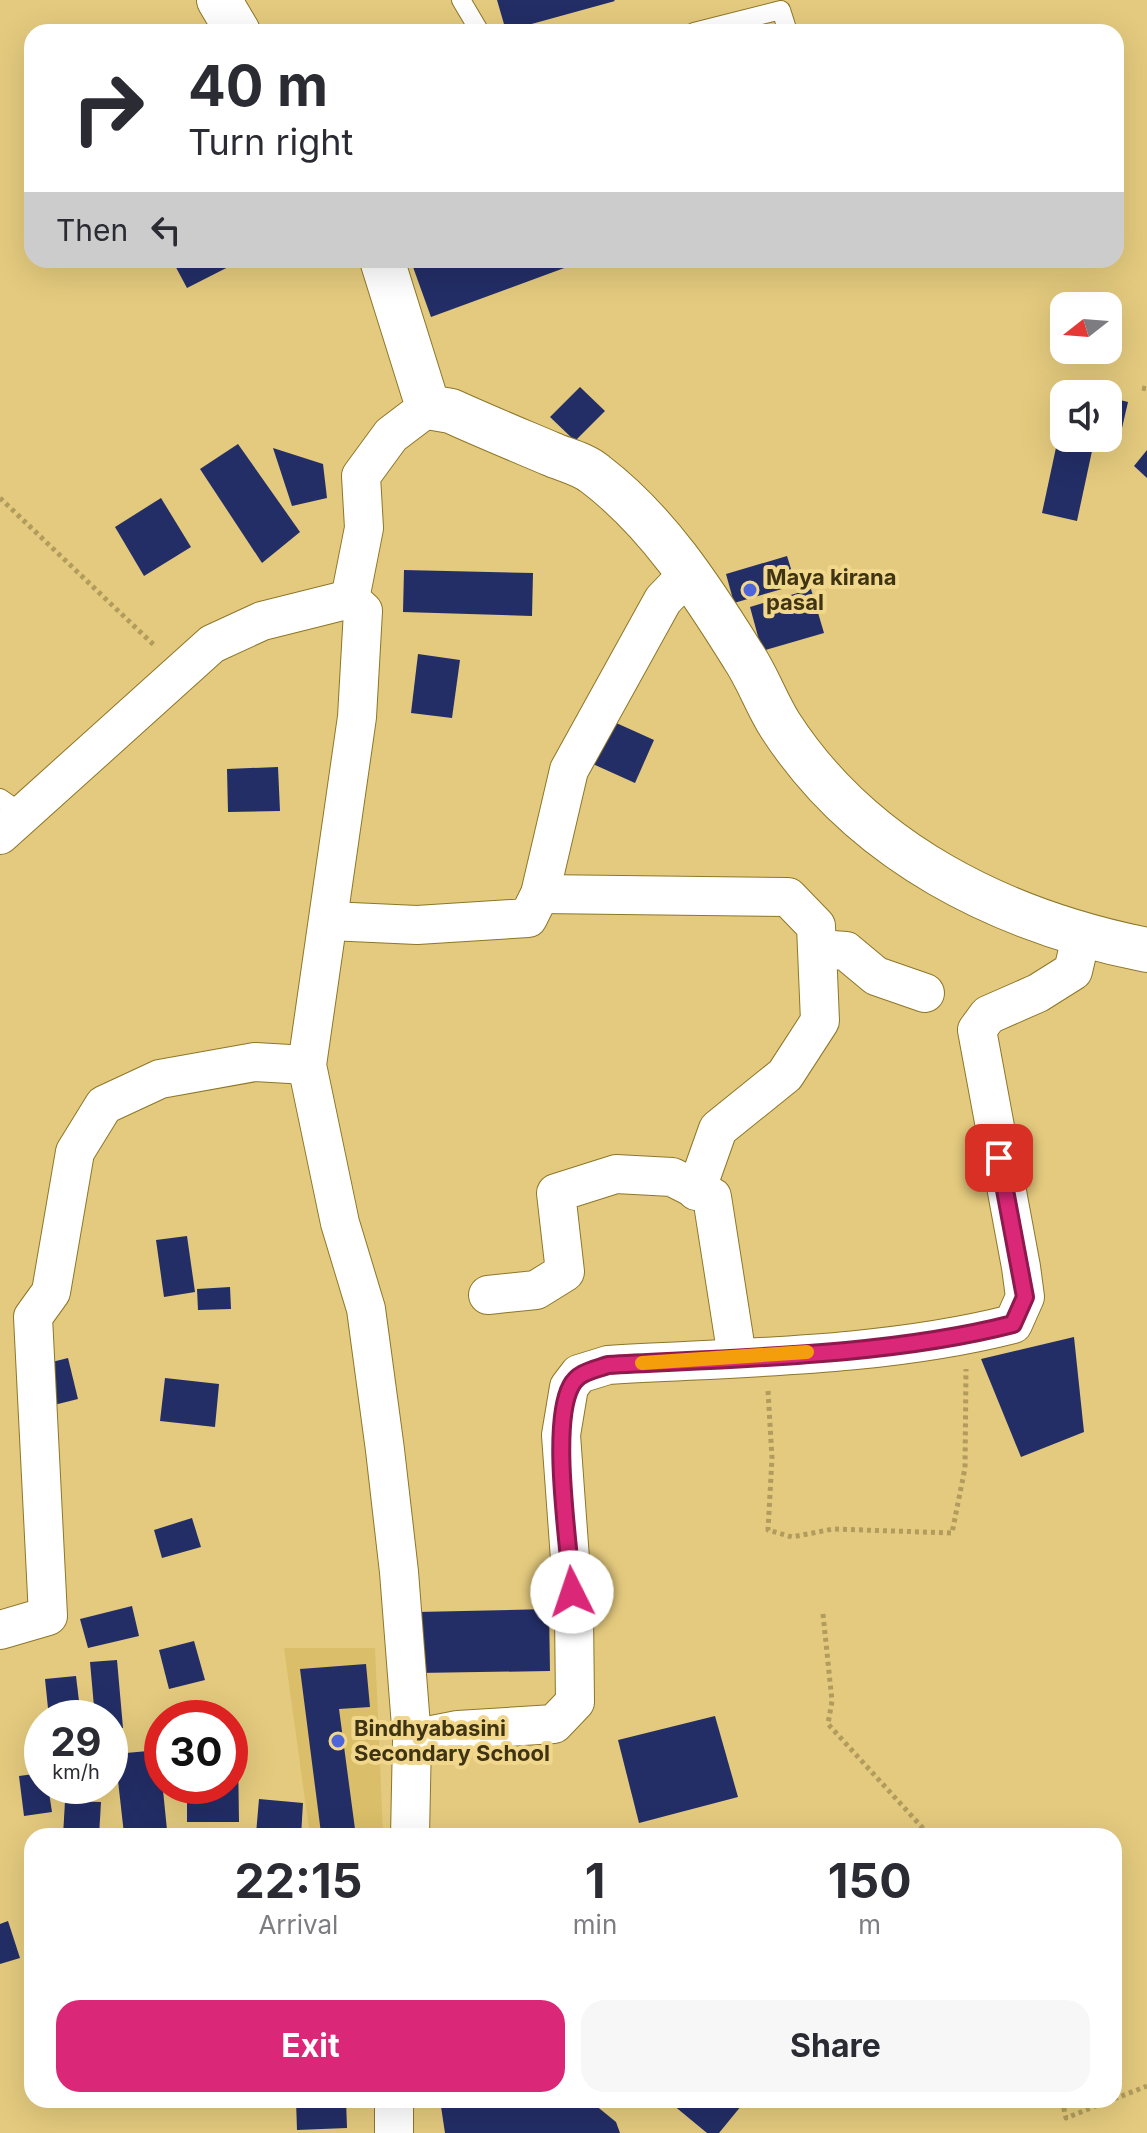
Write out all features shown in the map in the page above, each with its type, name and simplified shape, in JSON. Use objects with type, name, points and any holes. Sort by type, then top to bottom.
[{"type":"street","points":[[219,0],[233,24]]},
{"type":"street","points":[[385,268],[428,407]]},
{"type":"street","points":[[350,599],[364,528],[361,476],[391,435],[428,407],[451,411],[593,471],[650,522],[745,657],[780,725],[827,786],[873,829],[923,864],[986,900],[1081,937],[1147,950]]},
{"type":"street","points":[[329,921],[417,925],[528,918],[540,894],[569,770],[663,600],[687,575]]},
{"type":"street","points":[[8,816],[212,644],[262,621],[350,599]]},
{"type":"street","points":[[350,599],[363,611],[357,717],[307,1065],[340,1223],[366,1309],[399,1572],[412,1739],[410,1828]]},
{"type":"street","points":[[540,894],[788,897],[816,926],[820,1021],[785,1075],[718,1129],[696,1191]]},
{"type":"street","points":[[412,1739],[458,1730],[554,1724],[575,1702],[574,1614],[561,1435],[569,1387],[579,1374],[608,1365],[752,1356],[965,1336],[1013,1324],[1025,1297],[977,1030],[988,1015],[1038,993],[1073,971],[1081,937]]},
{"type":"street","points":[[818,949],[846,951],[876,976],[925,993]]},
{"type":"street","points":[[0,1630],[48,1616],[33,1317],[51,1292],[75,1152],[104,1105],[160,1079],[255,1062],[307,1065]]},
{"type":"street","points":[[488,1295],[536,1290],[565,1272],[565,1246],[556,1193],[616,1174],[672,1177],[712,1197],[752,1356]]},
{"type":"street","points":[[394,2108],[394,2133]]},
{"type":"lane","points":[[461,0],[475,24]]},
{"type":"lane","points":[[726,24],[781,10],[785,24]]},
{"type":"path","points":[[0,498],[183,671]]},
{"type":"path","points":[[752,1356],[772,1458],[768,1530],[792,1537],[833,1529],[952,1533],[965,1468],[965,1336]]},
{"type":"path","points":[[823,1614],[832,1701],[828,1724],[923,1828]]},
{"type":"path","points":[[1122,2095],[1147,2086]]},
{"type":"path","points":[[1064,2108],[1066,2118],[1090,2108]]},
{"type":"shaded area","name":"Bindhyabasini Secondary School","points":[[284,1648],[375,1648],[383,1828],[309,1828]]},
{"type":"building","points":[[497,0],[615,1],[531,24],[504,24]]},
{"type":"building","points":[[176,268],[226,268],[187,288]]},
{"type":"building","points":[[413,268],[564,268],[431,317]]},
{"type":"building","points":[[580,387],[605,411],[575,441],[550,417]]},
{"type":"building","points":[[1122,400],[1128,402],[1122,428]]},
{"type":"building","points":[[238,444],[300,532],[262,563],[200,469]]},
{"type":"building","points":[[273,448],[323,464],[327,498],[292,506]]},
{"type":"building","points":[[1147,450],[1147,478],[1134,466]]},
{"type":"building","points":[[1055,452],[1092,452],[1077,521],[1042,513]]},
{"type":"building","points":[[161,498],[191,547],[144,576],[115,527]]},
{"type":"building","points":[[787,556],[796,585],[734,603],[726,574]]},
{"type":"building","points":[[404,570],[533,573],[532,616],[403,612]]},
{"type":"building","points":[[811,589],[824,633],[762,651],[750,607]]},
{"type":"building","points":[[418,654],[460,660],[452,718],[411,713]]},
{"type":"building","points":[[603,717],[654,740],[635,783],[584,760]]},
{"type":"building","points":[[278,767],[280,811],[228,812],[227,769]]},
{"type":"building","points":[[187,1236],[195,1292],[164,1297],[156,1240]]},
{"type":"building","points":[[230,1287],[231,1309],[198,1310],[197,1289]]},
{"type":"building","points":[[1074,1337],[1084,1432],[1021,1457],[981,1359]]},
{"type":"building","points":[[68,1358],[78,1399],[46,1407],[36,1366]]},
{"type":"building","points":[[165,1378],[219,1384],[215,1427],[160,1421]]},
{"type":"building","points":[[192,1518],[201,1547],[162,1558],[154,1530]]},
{"type":"building","points":[[132,1606],[139,1636],[88,1648],[80,1619]]},
{"type":"building","points":[[549,1609],[550,1671],[417,1673],[417,1612]]},
{"type":"building","points":[[194,1641],[205,1680],[169,1689],[159,1650]]},
{"type":"building","points":[[117,1660],[121,1700],[93,1700],[90,1662]]},
{"type":"building","points":[[366,1664],[370,1707],[339,1709],[355,1828],[320,1828],[300,1669]]},
{"type":"building","points":[[76,1676],[79,1700],[47,1700],[45,1679]]},
{"type":"building","points":[[715,1716],[738,1797],[639,1823],[618,1740]]},
{"type":"building","points":[[144,1751],[144,1804],[164,1804],[167,1828],[123,1828],[121,1804],[128,1804],[128,1753]]},
{"type":"building","points":[[24,1775],[24,1804],[51,1804],[52,1812],[24,1816],[19,1776]]},
{"type":"building","points":[[259,1799],[303,1803],[301,1828],[257,1828]]},
{"type":"building","points":[[65,1804],[101,1804],[99,1828],[63,1828]]},
{"type":"building","points":[[187,1804],[239,1804],[239,1822],[187,1822]]},
{"type":"building","points":[[8,1921],[20,1958],[0,1964],[0,1924]]},
{"type":"building","points":[[296,2108],[346,2108],[347,2128],[297,2130]]},
{"type":"building","points":[[441,2108],[599,2108],[616,2122],[620,2133],[445,2133]]},
{"type":"building","points":[[677,2108],[739,2108],[719,2133],[707,2133]]},
{"type":"slow traffic","points":[[642,1363],[807,1352]]},
{"type":"place","name":"Maya kirana pasal","points":[[750,590]]},
{"type":"place","name":"Bindhyabasini Secondary School","points":[[338,1741]]},
{"type":"route","points":[[572,1592],[561,1435],[569,1387],[579,1374],[608,1365],[853,1348],[965,1336],[1013,1324],[1025,1297],[999,1158]]}]
